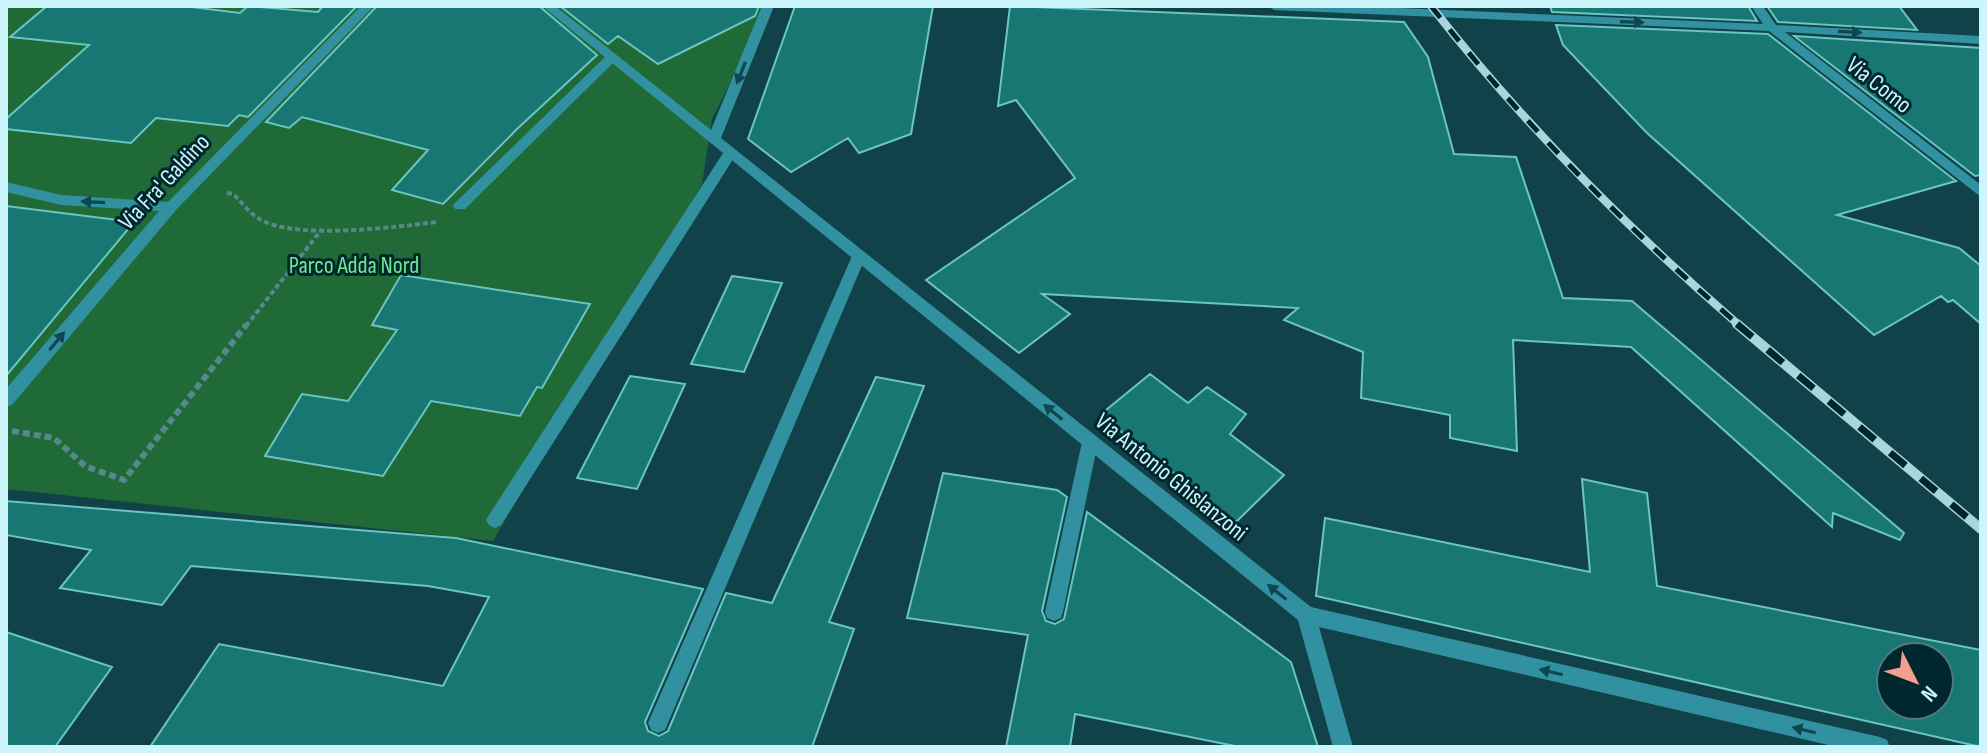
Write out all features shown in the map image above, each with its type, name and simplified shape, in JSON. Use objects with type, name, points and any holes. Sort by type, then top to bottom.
[{"type":"street","name":"Via Fra' Galdino","points":[[6,400],[171,207],[368,6]]},
{"type":"street","name":"Via Antonio Ghislanzoni","points":[[548,6],[1306,615],[1841,743],[1880,747]]},
{"type":"street","points":[[713,140],[768,6]]},
{"type":"street","points":[[1274,6],[1981,40]]},
{"type":"street","name":"Via Como","points":[[1757,6],[1772,28],[1981,192]]},
{"type":"street","points":[[460,206],[611,58]]},
{"type":"street","points":[[495,520],[730,153]]},
{"type":"street","points":[[6,187],[61,200],[171,207]]},
{"type":"street","points":[[658,723],[859,256]]},
{"type":"street","points":[[1054,612],[1090,442]]},
{"type":"street","points":[[1306,615],[1343,747]]},
{"type":"path","points":[[189,188],[233,194],[262,221],[303,229],[442,222],[460,206]]},
{"type":"path","points":[[6,430],[54,438],[68,456],[98,475],[124,480],[322,229]]},
{"type":"green space","name":"Parco Adda Nord","points":[[6,6],[769,6],[712,119],[702,184],[493,541],[6,489]]},
{"type":"building","points":[[47,6],[183,6],[240,13],[248,6],[318,12],[323,6],[357,6],[248,117],[239,115],[228,126],[156,118],[131,143],[6,129],[6,119],[89,45],[10,37]]},
{"type":"building","points":[[377,6],[539,6],[597,55],[517,129],[443,204],[392,190],[428,150],[302,117],[289,128],[266,122]]},
{"type":"building","points":[[560,6],[759,6],[755,16],[658,64],[618,36],[608,44]]},
{"type":"building","points":[[795,6],[933,6],[911,134],[859,153],[848,138],[791,172],[748,139]]},
{"type":"building","points":[[1010,6],[1404,22],[1428,57],[1454,154],[1516,157],[1563,298],[1632,301],[1904,533],[1900,540],[1833,513],[1832,527],[1631,347],[1513,340],[1517,451],[1450,438],[1450,415],[1361,398],[1363,352],[1284,320],[1298,308],[1042,294],[1070,314],[1019,353],[926,280],[1075,178],[1016,100],[998,106]]},
{"type":"building","points":[[1550,6],[1748,6],[1757,21],[1552,12]]},
{"type":"building","points":[[1767,6],[1899,6],[1917,30],[1778,22]]},
{"type":"building","points":[[1556,25],[1768,34],[1956,181],[1837,215],[1959,248],[1981,266],[1981,324],[1953,300],[1948,302],[1941,296],[1874,335],[1647,133],[1563,45]]},
{"type":"building","points":[[1794,36],[1981,48],[1981,175],[1975,176]]},
{"type":"building","points":[[6,206],[134,222],[6,376]]},
{"type":"building","points":[[401,275],[590,304],[542,388],[537,387],[520,416],[431,401],[383,476],[265,456],[302,394],[348,401],[397,330],[372,325]]},
{"type":"building","points":[[732,276],[782,283],[744,372],[691,364]]},
{"type":"building","points":[[1150,374],[1188,403],[1207,387],[1246,414],[1230,434],[1284,475],[1236,522],[1100,415]]},
{"type":"building","points":[[630,376],[685,384],[637,489],[577,478]]},
{"type":"building","points":[[876,377],[924,386],[829,622],[854,629],[812,747],[150,747],[219,644],[443,686],[489,597],[428,586],[191,566],[162,605],[60,588],[91,550],[6,535],[6,501],[456,538],[703,589],[645,722],[648,731],[659,736],[668,731],[726,593],[772,603]]},
{"type":"building","points":[[943,473],[1057,490],[1067,497],[1042,611],[1046,621],[1055,624],[1064,619],[1087,512],[1291,662],[1318,747],[1240,747],[1075,714],[1070,747],[1006,747],[1028,635],[907,618]]},
{"type":"building","points":[[1582,479],[1647,493],[1657,586],[1935,641],[1875,641],[1875,721],[1955,721],[1955,645],[1981,650],[1981,747],[1316,596],[1325,518],[1590,572]]},
{"type":"building","points":[[6,632],[112,667],[55,747],[6,747]]},
{"type":"railway","points":[[1431,6],[1502,92],[1578,174],[1740,326]]},
{"type":"railway","points":[[1737,324],[1981,529]]}]
